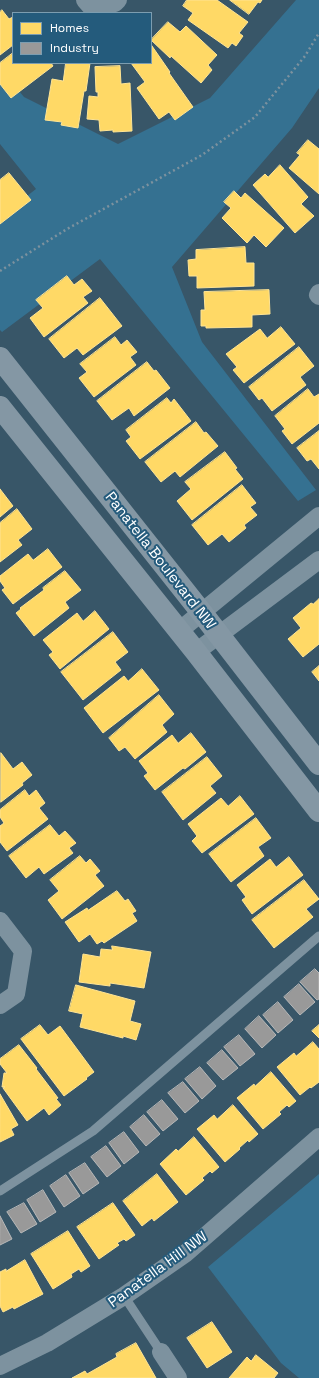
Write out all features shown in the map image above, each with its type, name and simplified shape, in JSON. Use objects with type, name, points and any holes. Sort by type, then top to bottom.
[{"type":"street","points":[[85,0],[92,8],[115,3],[118,0]]},
{"type":"street","name":"Panatella Boulevard NW","points":[[0,358],[202,613],[319,764]]},
{"type":"street","name":"Panatella Boulevard NW","points":[[0,407],[196,652],[319,811]]},
{"type":"street","points":[[179,631],[319,516]]},
{"type":"street","points":[[196,652],[319,560]]},
{"type":"street","points":[[0,921],[23,951],[16,994],[0,1005]]},
{"type":"street","name":"Panatella Hill NW","points":[[0,1366],[47,1343],[124,1296],[186,1253],[319,1137]]},
{"type":"street","points":[[160,1352],[178,1378]]},
{"type":"lane","points":[[0,1191],[93,1131],[319,936]]},
{"type":"lane","points":[[124,1296],[160,1352]]},
{"type":"path","points":[[0,271],[67,229],[202,155],[255,116],[305,56],[319,33]]},
{"type":"shaded area","points":[[296,0],[319,0],[319,88],[292,128],[172,267],[202,342],[316,490],[298,501],[100,259],[2,332],[0,330],[0,217],[36,189],[0,144],[0,68],[24,97],[118,144],[210,98]]},
{"type":"shaded area","points":[[319,1174],[319,1378],[299,1378],[281,1363],[208,1267]]},
{"type":"building: Homes","points":[[187,0],[217,0],[248,22],[239,33],[243,36],[236,46],[232,43],[228,48],[188,20],[193,13],[183,6]]},
{"type":"building: Homes","points":[[230,0],[262,0],[260,3],[258,2],[249,14]]},
{"type":"building: Homes","points":[[2,10],[9,19],[12,18],[12,46],[0,55],[0,12]]},
{"type":"building: Homes","points":[[168,22],[180,32],[186,26],[217,55],[208,65],[212,70],[201,83],[171,56],[170,58],[152,41],[152,39]]},
{"type":"building: Homes","points":[[152,46],[193,107],[175,120],[169,112],[159,119],[137,88],[145,82],[132,64],[152,64]]},
{"type":"building: Homes","points":[[12,54],[12,64],[52,64],[53,66],[11,98],[0,84],[0,63]]},
{"type":"building: Homes","points":[[66,64],[90,64],[78,128],[61,125],[62,122],[45,120],[52,79],[63,81]]},
{"type":"building: Homes","points":[[120,66],[121,84],[130,83],[132,131],[100,131],[99,120],[87,119],[89,96],[98,97],[98,92],[96,92],[95,67]]},
{"type":"building: Homes","points":[[308,140],[319,149],[319,194],[289,168],[300,155],[297,153]]},
{"type":"building: Homes","points":[[280,165],[308,197],[301,204],[314,216],[295,233],[253,185],[265,174],[268,177]]},
{"type":"building: Homes","points":[[9,173],[31,200],[0,224],[0,180]]},
{"type":"building: Homes","points":[[234,191],[241,198],[245,193],[284,228],[266,247],[254,235],[247,243],[222,218],[231,208],[224,202]]},
{"type":"building: Homes","points":[[245,247],[246,263],[254,263],[254,286],[197,288],[197,276],[189,276],[188,260],[196,259],[196,250]]},
{"type":"building: Homes","points":[[67,276],[74,285],[82,279],[92,291],[83,297],[88,303],[44,337],[30,318],[43,308],[36,300]]},
{"type":"building: Homes","points":[[269,290],[270,314],[252,315],[252,327],[206,328],[206,326],[201,326],[201,310],[205,310],[204,292]]},
{"type":"building: Homes","points":[[100,298],[122,326],[83,355],[77,348],[64,358],[49,339]]},
{"type":"building: Homes","points":[[281,327],[295,344],[244,383],[233,370],[237,367],[226,354],[260,329],[267,338]]},
{"type":"building: Homes","points":[[115,337],[121,345],[127,340],[137,352],[130,357],[136,365],[94,397],[79,378],[87,372],[80,364]]},
{"type":"building: Homes","points":[[299,347],[314,366],[300,377],[306,385],[272,411],[262,398],[259,400],[249,387]]},
{"type":"building: Homes","points":[[147,362],[154,371],[156,370],[170,388],[134,416],[129,408],[112,420],[97,401]]},
{"type":"building: Homes","points":[[308,389],[314,397],[319,394],[319,423],[292,444],[282,431],[285,429],[275,416]]},
{"type":"building: Homes","points":[[167,398],[171,403],[174,399],[191,421],[140,459],[126,441],[131,437],[126,430]]},
{"type":"building: Homes","points":[[196,422],[204,433],[206,432],[218,446],[180,477],[175,471],[161,482],[145,462]]},
{"type":"building: Homes","points":[[319,431],[319,469],[311,459],[307,461],[297,448]]},
{"type":"building: Homes","points":[[225,452],[243,479],[192,520],[177,501],[191,489],[185,482]]},
{"type":"building: Homes","points":[[242,485],[256,503],[250,507],[257,515],[244,525],[246,528],[229,542],[222,534],[208,545],[192,525]]},
{"type":"building: Homes","points":[[0,489],[13,506],[0,517]]},
{"type":"building: Homes","points":[[17,509],[32,529],[18,540],[22,545],[0,562],[0,523]]},
{"type":"building: Homes","points":[[48,549],[62,567],[13,604],[2,590],[5,588],[0,581],[0,576],[28,554],[33,560]]},
{"type":"building: Homes","points":[[65,571],[81,590],[65,602],[69,608],[34,636],[16,613],[21,609],[20,608],[44,590],[43,588]]},
{"type":"building: Homes","points":[[319,599],[319,644],[303,657],[288,639],[301,628],[293,618],[311,603],[313,604]]},
{"type":"building: Homes","points":[[95,611],[109,629],[60,669],[49,655],[53,652],[43,640],[77,613],[83,621]]},
{"type":"building: Homes","points":[[113,632],[128,652],[115,662],[121,670],[83,700],[61,672]]},
{"type":"building: Homes","points":[[319,666],[319,681],[312,672]]},
{"type":"building: Homes","points":[[142,669],[159,690],[103,733],[84,708],[124,676],[128,681]]},
{"type":"building: Homes","points":[[159,695],[174,714],[162,725],[167,732],[135,759],[125,747],[119,751],[109,738]]},
{"type":"building: Homes","points":[[191,733],[206,752],[155,790],[144,776],[148,773],[139,761],[172,735],[178,743]]},
{"type":"building: Homes","points":[[1,753],[13,769],[22,762],[32,775],[22,783],[23,785],[1,802]]},
{"type":"building: Homes","points":[[207,757],[222,776],[210,786],[216,793],[183,820],[162,792]]},
{"type":"building: Homes","points":[[25,790],[29,796],[36,790],[45,803],[39,808],[48,819],[7,851],[0,842],[0,826],[4,823],[0,817],[0,810]]},
{"type":"building: Homes","points":[[240,796],[254,814],[202,853],[192,841],[197,836],[188,824],[221,798],[228,806]]},
{"type":"building: Homes","points":[[256,818],[271,838],[258,847],[264,856],[231,882],[209,854]]},
{"type":"building: Homes","points":[[50,825],[59,836],[65,831],[76,843],[69,848],[73,853],[44,874],[39,867],[26,878],[9,856]]},
{"type":"building: Homes","points":[[80,856],[86,863],[90,859],[100,871],[95,875],[104,886],[62,919],[48,900],[59,891],[50,880]]},
{"type":"building: Homes","points":[[289,857],[303,875],[252,914],[242,900],[246,897],[237,885],[270,859],[276,867]]},
{"type":"building: Homes","points":[[304,880],[319,899],[306,909],[313,917],[274,948],[252,920]]},
{"type":"building: Homes","points":[[117,891],[125,901],[128,899],[136,911],[132,913],[137,921],[104,943],[102,941],[97,944],[90,934],[79,942],[65,922],[87,908],[88,910]]},
{"type":"building: Homes","points":[[112,946],[151,952],[144,988],[110,983],[110,986],[79,982],[83,954],[100,957],[101,949],[112,950]]},
{"type":"building: Homes","points":[[76,985],[135,1001],[130,1021],[141,1024],[136,1040],[80,1027],[83,1014],[69,1011]]},
{"type":"building: Homes","points":[[40,1025],[48,1035],[60,1026],[94,1072],[64,1096],[21,1039]]},
{"type":"building: Homes","points":[[319,1025],[319,1038],[312,1031]]},
{"type":"building: Homes","points":[[313,1042],[319,1049],[319,1082],[300,1095],[277,1067],[294,1053],[296,1056]]},
{"type":"building: Homes","points":[[19,1045],[58,1098],[56,1099],[61,1105],[49,1115],[44,1108],[27,1121],[3,1088],[5,1087],[2,1087],[4,1073],[7,1073],[0,1064],[0,1059]]},
{"type":"building: Homes","points":[[271,1072],[296,1101],[289,1107],[287,1105],[279,1112],[281,1114],[263,1129],[237,1098],[254,1084],[255,1086]]},
{"type":"building: Homes","points":[[0,1094],[18,1125],[11,1129],[14,1135],[0,1142]]},
{"type":"building: Homes","points":[[233,1105],[258,1134],[249,1142],[248,1140],[225,1162],[197,1129],[214,1115],[217,1119]]},
{"type":"building: Homes","points":[[194,1137],[219,1167],[212,1173],[210,1171],[202,1178],[204,1180],[186,1195],[160,1164],[176,1149],[178,1151]]},
{"type":"building: Homes","points":[[157,1174],[178,1202],[154,1221],[152,1218],[142,1226],[123,1201]]},
{"type":"building: Homes","points":[[113,1203],[135,1235],[126,1241],[124,1239],[117,1243],[119,1245],[99,1259],[77,1227]]},
{"type":"building: Homes","points":[[68,1231],[90,1266],[81,1272],[79,1269],[71,1274],[72,1277],[53,1289],[31,1254]]},
{"type":"building: Homes","points":[[25,1260],[43,1294],[14,1309],[13,1307],[3,1312],[0,1306],[0,1272],[6,1269],[6,1271]]},
{"type":"building: Homes","points":[[212,1322],[232,1352],[207,1368],[187,1338]]},
{"type":"building: Homes","points":[[136,1343],[156,1378],[72,1378],[85,1371],[87,1374],[117,1357],[116,1354]]},
{"type":"building: Homes","points":[[256,1355],[278,1373],[274,1378],[229,1378],[247,1357],[251,1361]]},
{"type":"building: Industry","points":[[315,969],[319,973],[319,999],[317,1000],[300,982]]},
{"type":"building: Industry","points":[[299,984],[315,1002],[300,1015],[284,997]]},
{"type":"building: Industry","points":[[278,1002],[293,1020],[278,1033],[263,1015]]},
{"type":"building: Industry","points":[[259,1016],[276,1035],[262,1048],[245,1029]]},
{"type":"building: Industry","points":[[239,1035],[255,1054],[240,1066],[224,1047]]},
{"type":"building: Industry","points":[[222,1050],[238,1068],[223,1080],[207,1063]]},
{"type":"building: Industry","points":[[200,1067],[216,1086],[202,1099],[185,1079]]},
{"type":"building: Industry","points":[[183,1082],[199,1101],[185,1113],[168,1093]]},
{"type":"building: Industry","points":[[162,1100],[178,1119],[163,1131],[147,1112]]},
{"type":"building: Industry","points":[[144,1115],[160,1134],[146,1146],[130,1127]]},
{"type":"building: Industry","points":[[124,1132],[139,1152],[124,1164],[109,1143]]},
{"type":"building: Industry","points":[[106,1146],[121,1166],[107,1177],[91,1157]]},
{"type":"building: Industry","points":[[85,1163],[99,1183],[83,1194],[69,1173]]},
{"type":"building: Industry","points":[[66,1175],[80,1196],[64,1207],[50,1186]]},
{"type":"building: Industry","points":[[43,1190],[56,1212],[40,1222],[27,1200]]},
{"type":"building: Industry","points":[[24,1203],[37,1224],[21,1233],[7,1212]]},
{"type":"building: Industry","points":[[0,1216],[12,1239],[0,1245]]}]
